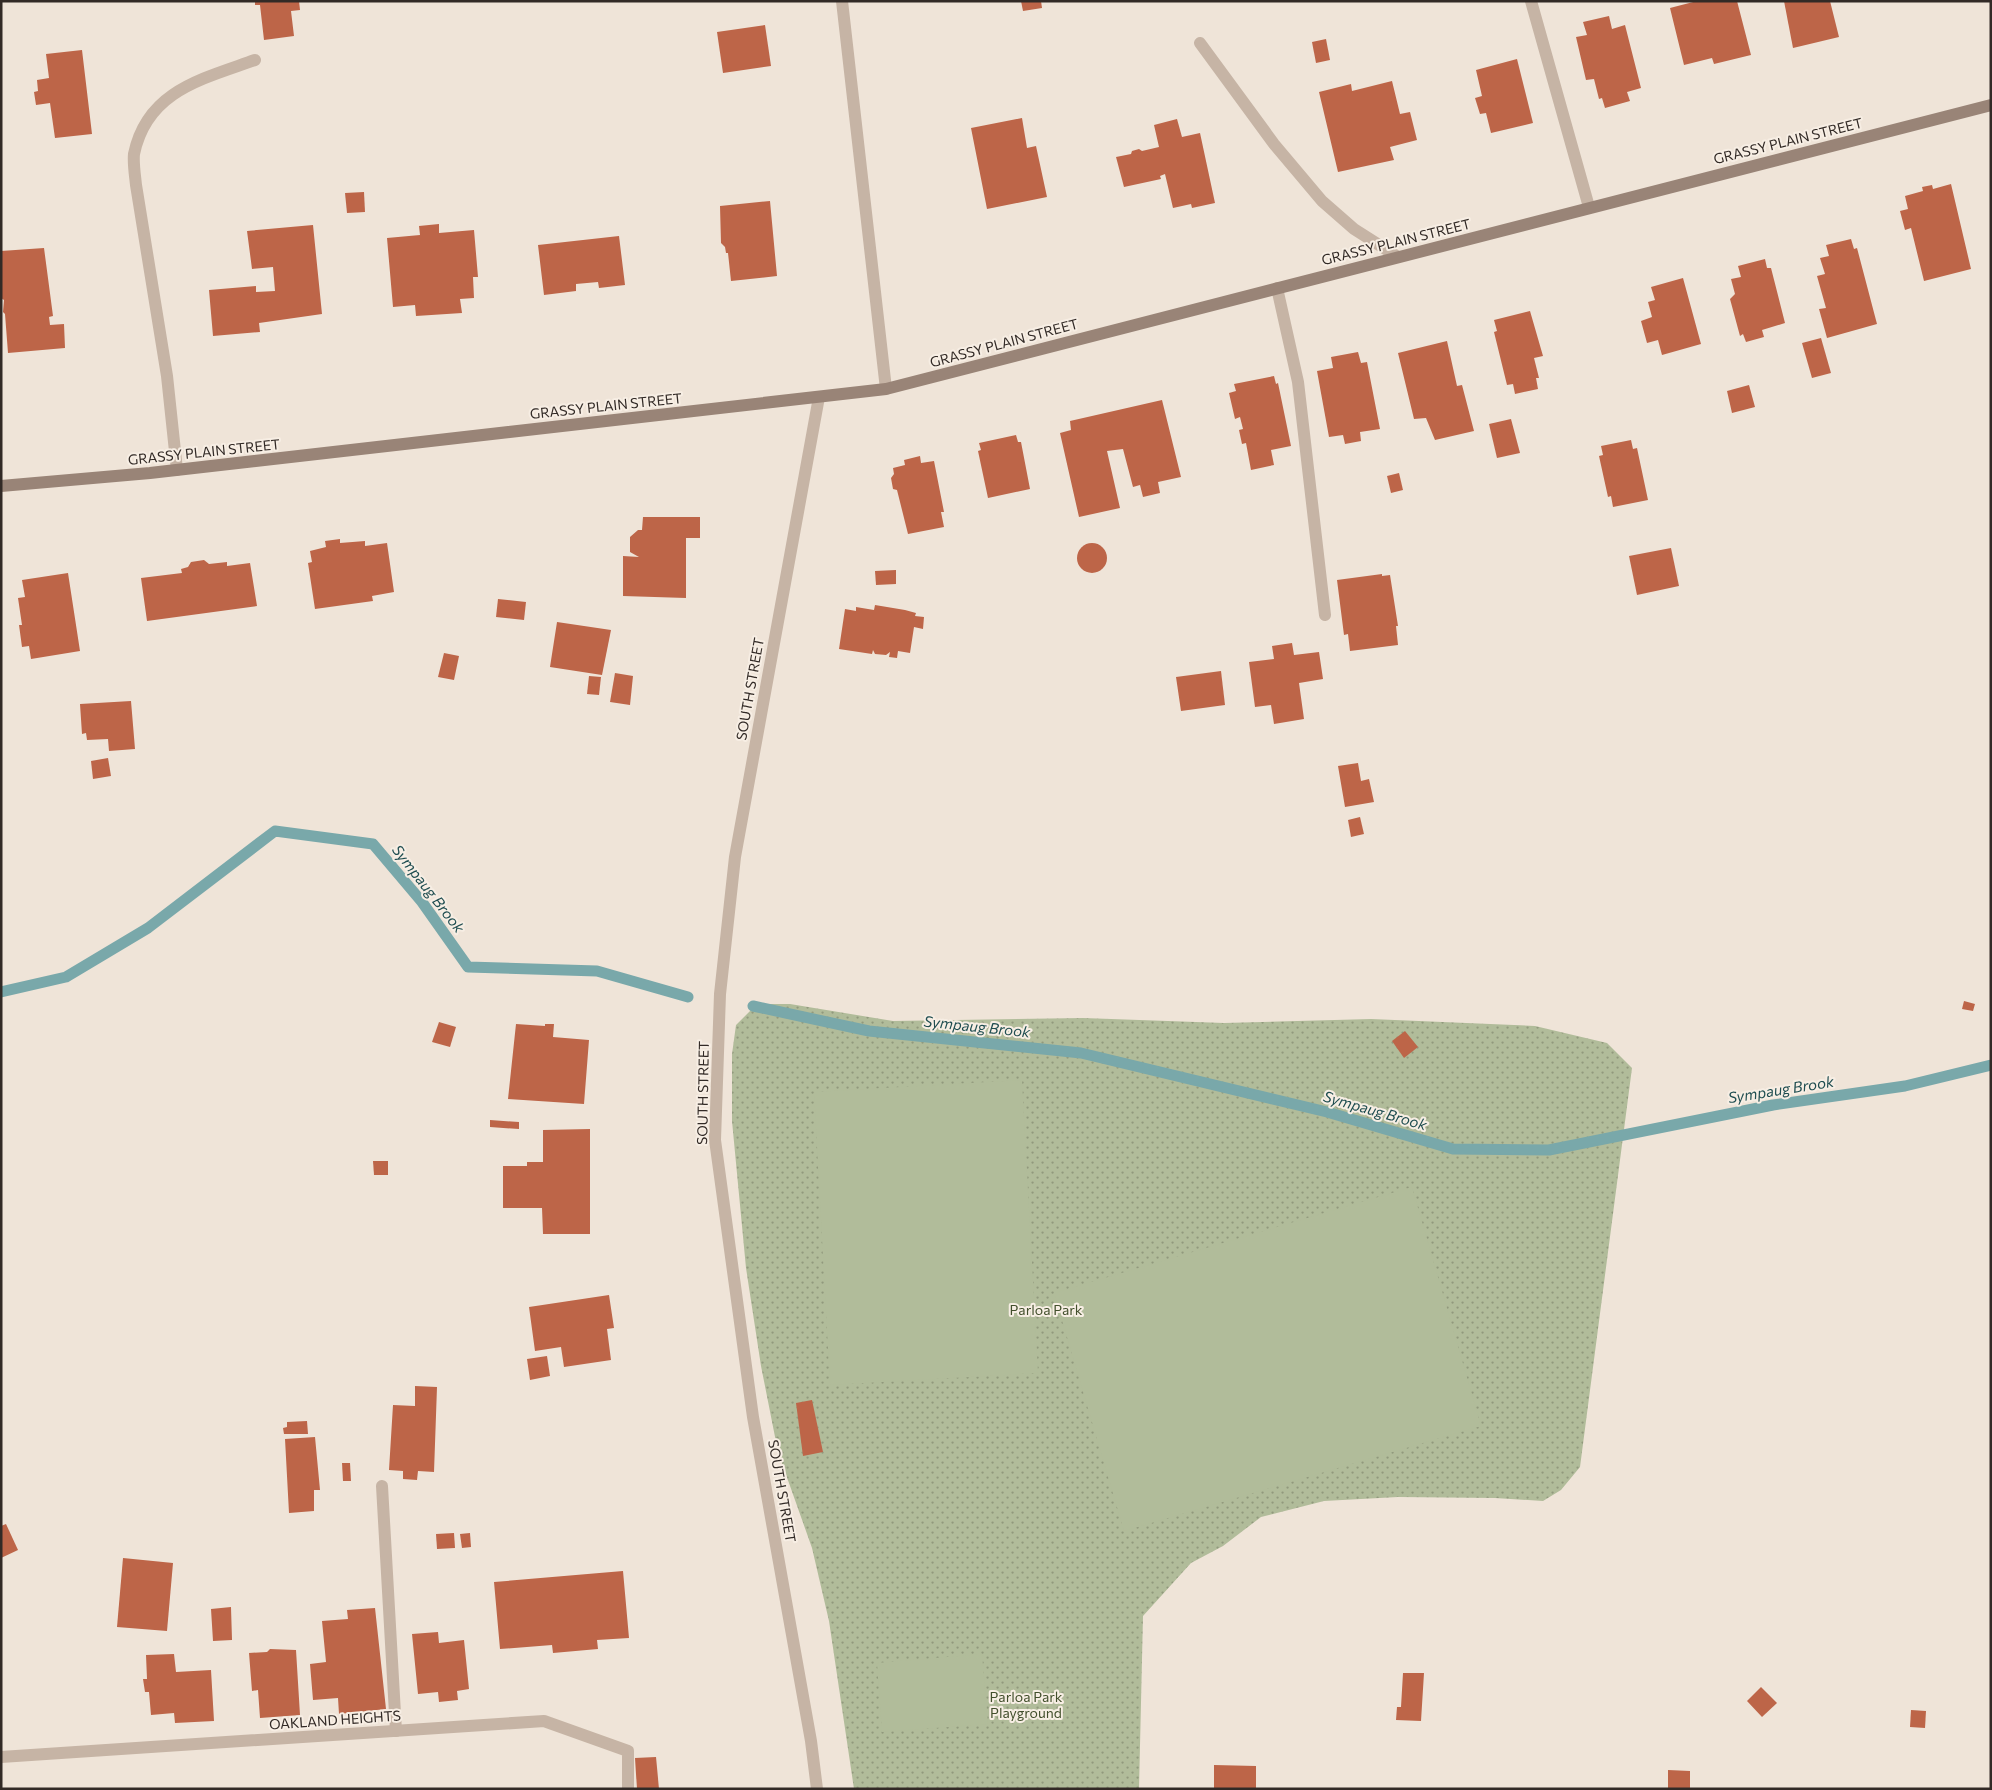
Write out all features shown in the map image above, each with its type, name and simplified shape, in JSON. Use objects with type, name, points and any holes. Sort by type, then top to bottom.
[{"type":"main road","name":"GRASSY PLAIN STREET","points":[[1,486],[177,470],[886,389],[1991,105]]},
{"type":"street","points":[[842,1],[886,389]]},
{"type":"street","points":[[1531,1],[1589,208]]},
{"type":"street","points":[[1200,43],[1274,144],[1322,201],[1354,229],[1398,257]]},
{"type":"street","points":[[177,470],[167,376],[136,185],[134,155],[146,121],[165,99],[191,83],[255,60]]},
{"type":"street","points":[[1277,288],[1298,382],[1325,615]]},
{"type":"street","name":"SOUTH STREET","points":[[817,1789],[812,1741],[753,1417],[715,1140],[720,994],[735,857],[818,397]]},
{"type":"street","points":[[382,1486],[396,1731]]},
{"type":"street","name":"OAKLAND HEIGHTS","points":[[1,1756],[544,1721],[628,1751],[628,1789]]},
{"type":"green space","name":"Parloa Park","points":[[771,1004],[790,1004],[893,1021],[1083,1018],[1224,1023],[1371,1019],[1535,1026],[1607,1043],[1632,1068],[1580,1467],[1561,1490],[1543,1501],[1495,1498],[1398,1497],[1324,1501],[1261,1517],[1223,1546],[1191,1563],[1143,1616],[1139,1789],[854,1789],[829,1621],[812,1548],[778,1452],[761,1366],[746,1268],[732,1121],[732,1054],[736,1025],[752,1009]]},
{"type":"green space","points":[[1022,1080],[1038,1373],[830,1385],[814,1092]]},
{"type":"green space","points":[[1412,1187],[1481,1426],[1124,1531],[1054,1293]]},
{"type":"green space","points":[[982,1654],[988,1724],[882,1732],[877,1663]]},
{"type":"building","points":[[255,1],[299,1],[300,10],[291,11],[294,36],[264,40],[260,5],[255,5]]},
{"type":"building","points":[[1021,1],[1041,1],[1042,8],[1023,11]]},
{"type":"building","points":[[1697,1],[1737,1],[1751,55],[1714,64],[1712,58],[1684,65],[1670,8]]},
{"type":"building","points":[[1784,1],[1830,1],[1839,37],[1793,48]]},
{"type":"building","points":[[1609,16],[1612,29],[1625,25],[1641,88],[1627,92],[1630,101],[1605,108],[1602,98],[1599,99],[1594,79],[1586,80],[1576,37],[1587,35],[1583,22]]},
{"type":"building","points":[[765,25],[771,66],[723,73],[717,32]]},
{"type":"building","points":[[1326,39],[1330,60],[1316,63],[1312,42]]},
{"type":"building","points":[[82,50],[92,134],[55,138],[50,103],[36,105],[34,92],[38,91],[37,80],[49,78],[46,54]]},
{"type":"building","points":[[1517,59],[1533,123],[1491,133],[1486,113],[1480,114],[1475,98],[1482,96],[1476,70]]},
{"type":"building","points":[[1392,81],[1400,114],[1410,112],[1417,140],[1390,147],[1394,160],[1338,172],[1319,92],[1351,84],[1352,91]]},
{"type":"building","points":[[1022,118],[1027,148],[1036,146],[1047,197],[987,209],[971,128]]},
{"type":"building","points":[[1177,119],[1182,137],[1200,133],[1215,203],[1192,208],[1191,204],[1173,208],[1165,174],[1160,176],[1161,179],[1124,187],[1116,157],[1131,154],[1132,151],[1139,149],[1142,151],[1159,147],[1154,125]]},
{"type":"building","points":[[1951,184],[1971,269],[1924,281],[1911,228],[1905,230],[1900,211],[1908,209],[1905,196],[1923,191],[1922,187],[1932,185],[1933,189]]},
{"type":"building","points":[[364,192],[365,212],[347,213],[345,193]]},
{"type":"building","points":[[770,201],[777,276],[731,281],[728,253],[726,253],[725,247],[721,243],[720,206]]},
{"type":"building","points":[[439,224],[439,233],[474,230],[478,277],[473,277],[474,298],[460,299],[462,313],[416,316],[415,305],[393,307],[387,238],[420,235],[419,226]]},
{"type":"building","points":[[313,225],[322,314],[259,323],[260,332],[213,336],[209,290],[256,286],[256,292],[275,291],[273,267],[252,269],[247,231]]},
{"type":"building","points":[[619,236],[625,285],[599,288],[598,282],[576,284],[576,291],[544,295],[538,245]]},
{"type":"building","points":[[1851,239],[1854,249],[1857,248],[1877,324],[1827,338],[1819,309],[1826,308],[1817,276],[1825,274],[1820,258],[1829,256],[1826,245]]},
{"type":"building","points":[[44,248],[53,316],[49,317],[50,325],[64,324],[65,348],[8,353],[5,314],[3,312],[4,300],[1,298],[1,251]]},
{"type":"building","points":[[1765,259],[1767,268],[1771,268],[1785,323],[1762,330],[1764,337],[1746,342],[1743,334],[1740,336],[1730,299],[1735,294],[1731,279],[1741,277],[1738,266]]},
{"type":"building","points":[[1683,278],[1701,344],[1662,355],[1658,340],[1647,343],[1641,321],[1652,317],[1648,302],[1655,300],[1651,287]]},
{"type":"building","points":[[1530,311],[1543,356],[1534,358],[1539,378],[1536,378],[1538,389],[1515,394],[1513,384],[1507,385],[1494,332],[1497,331],[1494,320]]},
{"type":"building","points":[[1821,338],[1831,373],[1812,378],[1802,343]]},
{"type":"building","points":[[1447,341],[1457,386],[1462,385],[1474,431],[1435,440],[1426,418],[1414,419],[1398,353]]},
{"type":"building","points":[[1358,352],[1361,363],[1367,362],[1380,429],[1360,432],[1361,441],[1345,444],[1343,435],[1329,437],[1317,371],[1333,368],[1331,357]]},
{"type":"building","points":[[1274,376],[1276,384],[1278,383],[1291,446],[1271,450],[1274,465],[1251,470],[1246,443],[1242,444],[1239,430],[1243,429],[1240,417],[1235,419],[1229,393],[1236,391],[1234,384]]},
{"type":"building","points":[[1749,385],[1755,407],[1732,413],[1727,391]]},
{"type":"building","points":[[1162,400],[1181,477],[1158,482],[1160,493],[1143,497],[1140,485],[1133,487],[1123,449],[1107,451],[1120,508],[1079,517],[1060,433],[1071,430],[1070,421]]},
{"type":"building","points":[[1511,419],[1520,453],[1497,458],[1489,424]]},
{"type":"building","points":[[1016,435],[1018,442],[1021,442],[1030,489],[988,498],[978,451],[981,450],[979,443]]},
{"type":"building","points":[[1631,440],[1633,449],[1637,448],[1648,500],[1613,507],[1611,496],[1608,497],[1599,456],[1603,455],[1601,446]]},
{"type":"building","points":[[920,456],[921,463],[934,461],[944,512],[941,512],[944,527],[908,534],[897,490],[893,489],[891,478],[894,474],[893,468],[905,465],[904,460]]},
{"type":"building","points":[[1399,473],[1403,490],[1391,493],[1387,476]]},
{"type":"building","points":[[643,517],[700,517],[700,538],[686,538],[686,598],[623,596],[623,556],[639,557],[630,552],[630,537],[638,530],[642,530]]},
{"type":"building","points":[[340,539],[340,543],[365,541],[365,546],[387,543],[394,592],[372,596],[373,601],[315,609],[308,563],[312,562],[310,551],[326,547],[325,541]]},
{"type":"building","points":[[1092,543],[1102,548],[1107,558],[1102,568],[1092,573],[1082,568],[1077,558],[1082,548]]},
{"type":"building","points":[[1671,548],[1679,586],[1637,595],[1629,556]]},
{"type":"building","points":[[204,560],[209,564],[227,562],[227,566],[250,563],[257,606],[147,621],[141,578],[182,573],[181,569],[188,567],[191,562]]},
{"type":"building","points":[[896,570],[896,584],[876,585],[875,571]]},
{"type":"building","points":[[68,573],[80,651],[31,659],[29,646],[22,647],[19,625],[22,625],[18,598],[25,597],[22,580]]},
{"type":"building","points":[[1382,574],[1382,576],[1390,575],[1398,626],[1396,626],[1398,645],[1350,651],[1348,634],[1344,635],[1337,580]]},
{"type":"building","points":[[498,599],[526,602],[524,620],[496,617]]},
{"type":"building","points":[[875,605],[905,610],[916,613],[915,616],[924,617],[923,629],[914,627],[910,653],[898,651],[897,658],[889,657],[890,652],[886,655],[875,654],[873,650],[872,654],[839,649],[845,609],[856,611],[856,607],[874,610]]},
{"type":"building","points":[[557,622],[611,630],[602,675],[550,667]]},
{"type":"building","points":[[1292,643],[1294,655],[1319,652],[1323,679],[1299,683],[1304,719],[1274,724],[1271,705],[1255,707],[1249,662],[1274,659],[1272,646]]},
{"type":"building","points":[[444,653],[459,656],[454,680],[438,677]]},
{"type":"building","points":[[1221,671],[1225,705],[1181,711],[1176,677]]},
{"type":"building","points":[[615,673],[633,676],[630,705],[610,702]]},
{"type":"building","points":[[589,676],[601,677],[599,695],[587,694]]},
{"type":"building","points":[[131,701],[135,749],[109,751],[108,739],[87,740],[86,733],[82,734],[80,704]]},
{"type":"building","points":[[108,758],[111,776],[93,779],[91,761]]},
{"type":"building","points":[[1358,763],[1361,781],[1369,779],[1374,802],[1345,807],[1338,766]]},
{"type":"building","points":[[1360,817],[1364,834],[1351,837],[1348,820]]},
{"type":"building","points":[[1964,1001],[1975,1004],[1973,1011],[1962,1009]]},
{"type":"building","points":[[439,1022],[456,1027],[450,1047],[432,1042]]},
{"type":"building","points":[[516,1024],[545,1026],[545,1024],[554,1024],[553,1037],[589,1040],[584,1104],[508,1099]]},
{"type":"building","points":[[1405,1031],[1418,1047],[1404,1058],[1392,1041]]},
{"type":"building","points":[[490,1120],[519,1122],[519,1129],[490,1127]]},
{"type":"building","points":[[590,1129],[590,1234],[543,1234],[542,1208],[503,1208],[503,1166],[527,1166],[527,1162],[543,1162],[543,1130]]},
{"type":"building","points":[[373,1161],[388,1161],[388,1175],[374,1175]]},
{"type":"building","points":[[609,1295],[614,1328],[607,1329],[611,1360],[564,1367],[561,1347],[535,1351],[529,1307]]},
{"type":"building","points":[[547,1356],[550,1376],[530,1380],[527,1359]]},
{"type":"building","points":[[415,1386],[437,1387],[434,1472],[418,1471],[417,1480],[403,1479],[403,1471],[389,1470],[393,1405],[415,1406]]},
{"type":"building","points":[[812,1400],[823,1452],[803,1456],[796,1403]]},
{"type":"building","points":[[307,1421],[308,1434],[284,1434],[283,1428],[287,1427],[287,1422]]},
{"type":"building","points":[[315,1437],[320,1490],[314,1490],[314,1511],[289,1513],[285,1439]]},
{"type":"building","points":[[342,1463],[350,1463],[351,1481],[343,1481]]},
{"type":"building","points":[[6,1524],[18,1550],[1,1558],[1,1526]]},
{"type":"building","points":[[454,1533],[455,1548],[437,1549],[436,1534]]},
{"type":"building","points":[[470,1533],[471,1547],[462,1548],[460,1534]]},
{"type":"building","points":[[123,1558],[173,1563],[167,1631],[117,1627]]},
{"type":"building","points":[[623,1571],[629,1638],[597,1640],[598,1649],[553,1653],[552,1645],[500,1649],[494,1582]]},
{"type":"building","points":[[231,1607],[232,1640],[213,1641],[211,1609]]},
{"type":"building","points":[[375,1608],[386,1709],[339,1714],[338,1698],[313,1700],[310,1664],[326,1662],[322,1621],[348,1619],[347,1610]]},
{"type":"building","points":[[438,1632],[439,1643],[464,1640],[469,1689],[457,1691],[458,1700],[439,1702],[438,1692],[418,1694],[412,1634]]},
{"type":"building","points":[[270,1649],[296,1650],[300,1715],[260,1718],[258,1690],[252,1691],[249,1653],[267,1652]]},
{"type":"building","points":[[174,1654],[176,1672],[211,1670],[214,1721],[175,1723],[174,1713],[151,1715],[149,1692],[145,1692],[143,1679],[147,1679],[146,1655]]},
{"type":"building","points":[[1403,1673],[1424,1673],[1421,1721],[1396,1720],[1397,1707],[1401,1707]]},
{"type":"building","points":[[1761,1687],[1777,1703],[1762,1717],[1747,1701]]},
{"type":"building","points":[[1911,1710],[1926,1711],[1925,1728],[1910,1727]]},
{"type":"building","points":[[656,1757],[659,1789],[637,1789],[635,1758]]},
{"type":"building","points":[[1214,1765],[1256,1766],[1256,1789],[1214,1789]]},
{"type":"building","points":[[1668,1770],[1690,1771],[1690,1789],[1668,1789]]},
{"type":"waterway","name":"Sympaug Brook","points":[[1,992],[66,977],[148,928],[275,831],[373,844],[422,902],[468,967],[597,971],[688,997]]},
{"type":"waterway","name":"Sympaug Brook","points":[[753,1006],[869,1031],[1081,1053],[1327,1112],[1453,1149],[1549,1150],[1773,1105],[1905,1086],[1991,1065]]},
{"type":"park label","name":"Parloa Park Playground","points":[[1026,1705]]}]
